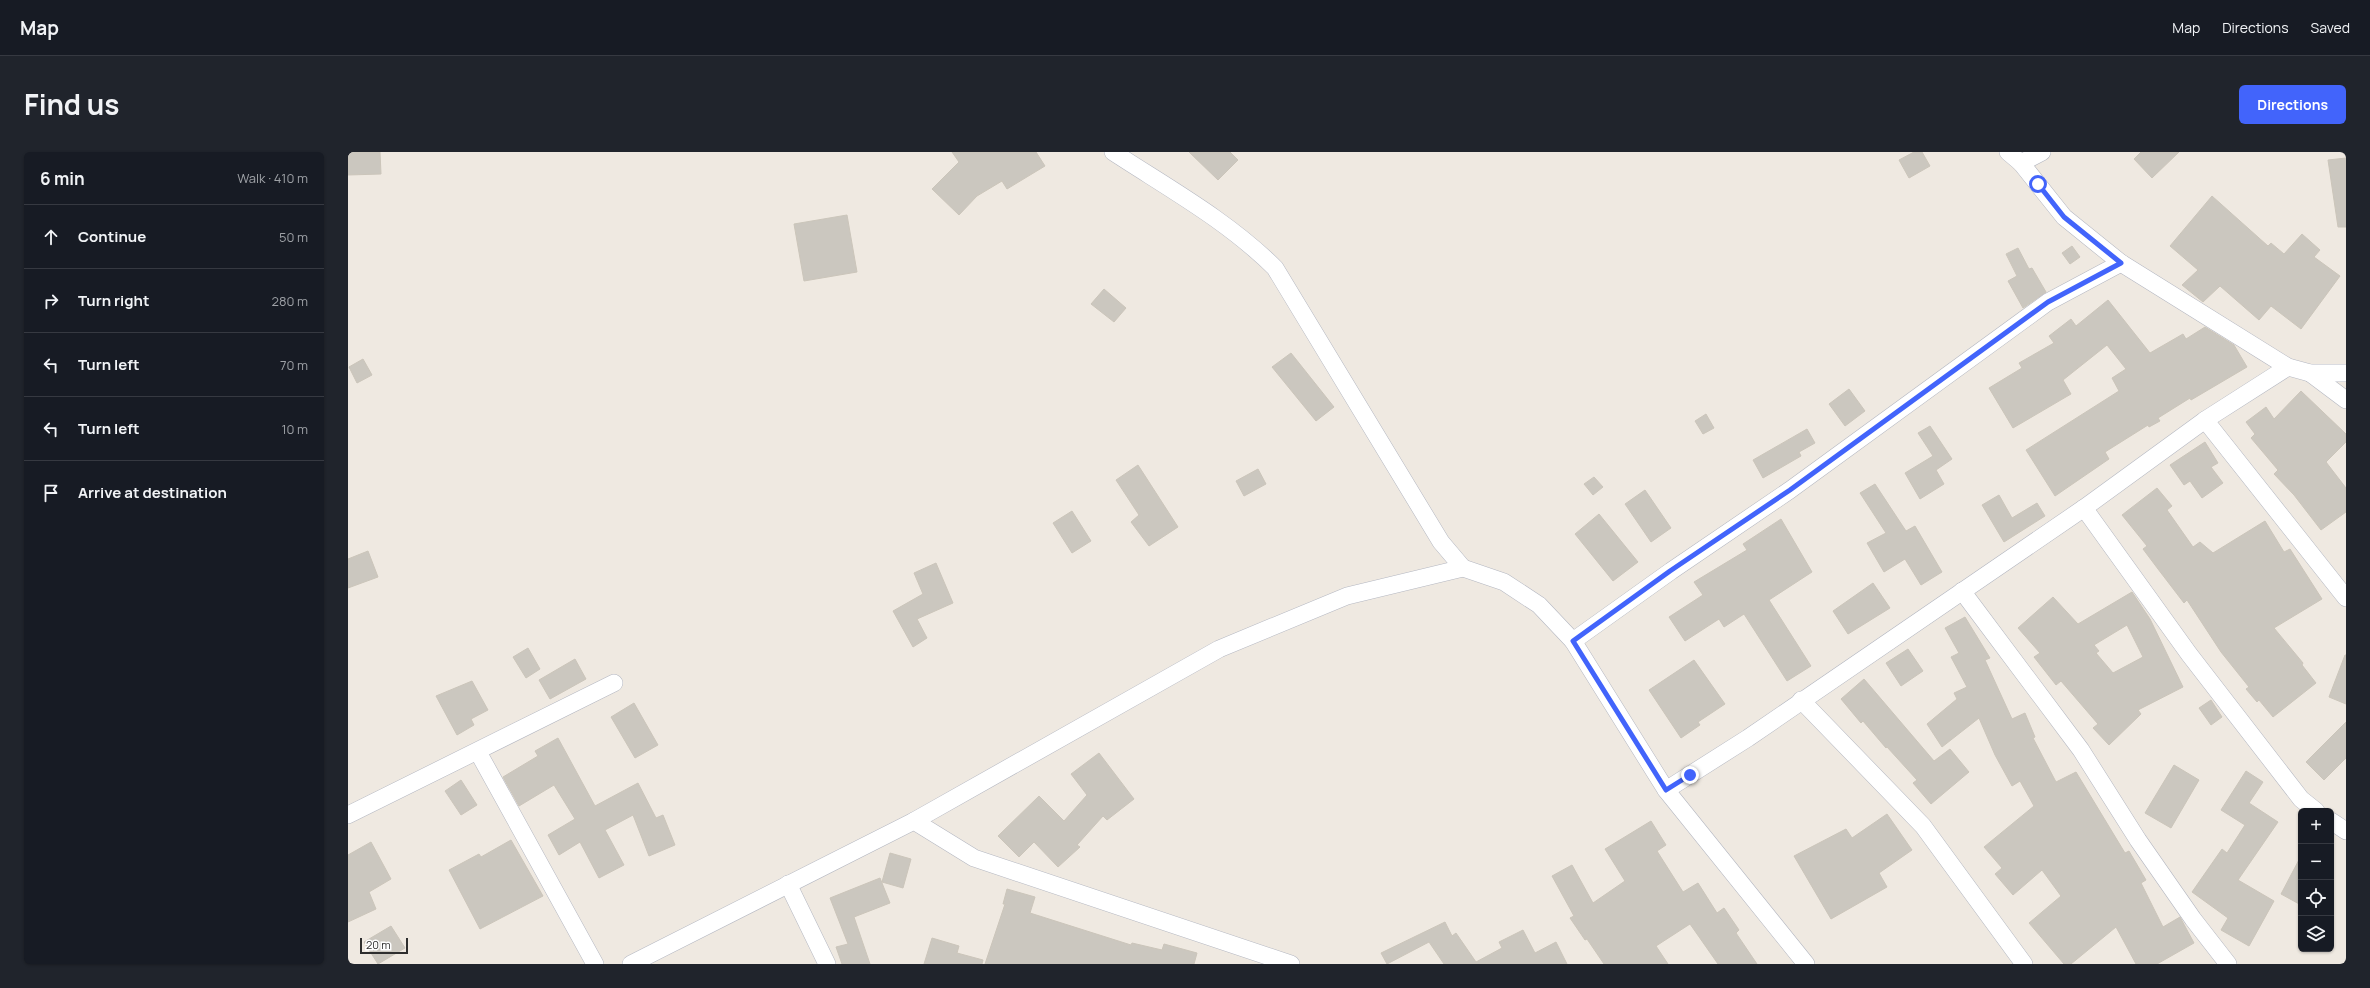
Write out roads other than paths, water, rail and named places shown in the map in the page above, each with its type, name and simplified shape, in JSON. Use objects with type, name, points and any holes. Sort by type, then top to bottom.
[{"type":"street","points":[[1113,152],[1216,219],[1254,247],[1275,268],[1441,542],[1463,568],[1504,582],[1539,605],[1573,641],[1666,790],[1805,964]]},
{"type":"street","points":[[2008,152],[2021,163],[2064,217],[2121,263],[2288,368],[2310,373],[2346,373]]},
{"type":"street","points":[[2021,163],[2042,152]]},
{"type":"street","points":[[1573,641],[1670,571],[1790,490],[2048,302],[2121,263]]},
{"type":"street","points":[[1666,790],[1748,738],[1801,700],[2084,508],[2206,420],[2288,368]]},
{"type":"street","points":[[2310,373],[2346,400]]},
{"type":"street","points":[[2206,420],[2346,598]]},
{"type":"street","points":[[2084,508],[2193,660],[2300,799],[2312,808]]},
{"type":"street","points":[[631,964],[914,821],[1219,648],[1347,596],[1463,568]]},
{"type":"street","points":[[1962,591],[2081,750],[2138,840],[2193,919],[2228,964]]},
{"type":"street","points":[[348,815],[478,752],[614,683]]},
{"type":"street","points":[[1801,700],[1923,826],[2024,964]]},
{"type":"street","points":[[478,752],[595,964]]},
{"type":"street","points":[[914,821],[974,858],[1291,964]]},
{"type":"street","points":[[2334,823],[2346,832]]},
{"type":"street","points":[[788,884],[827,964]]}]
